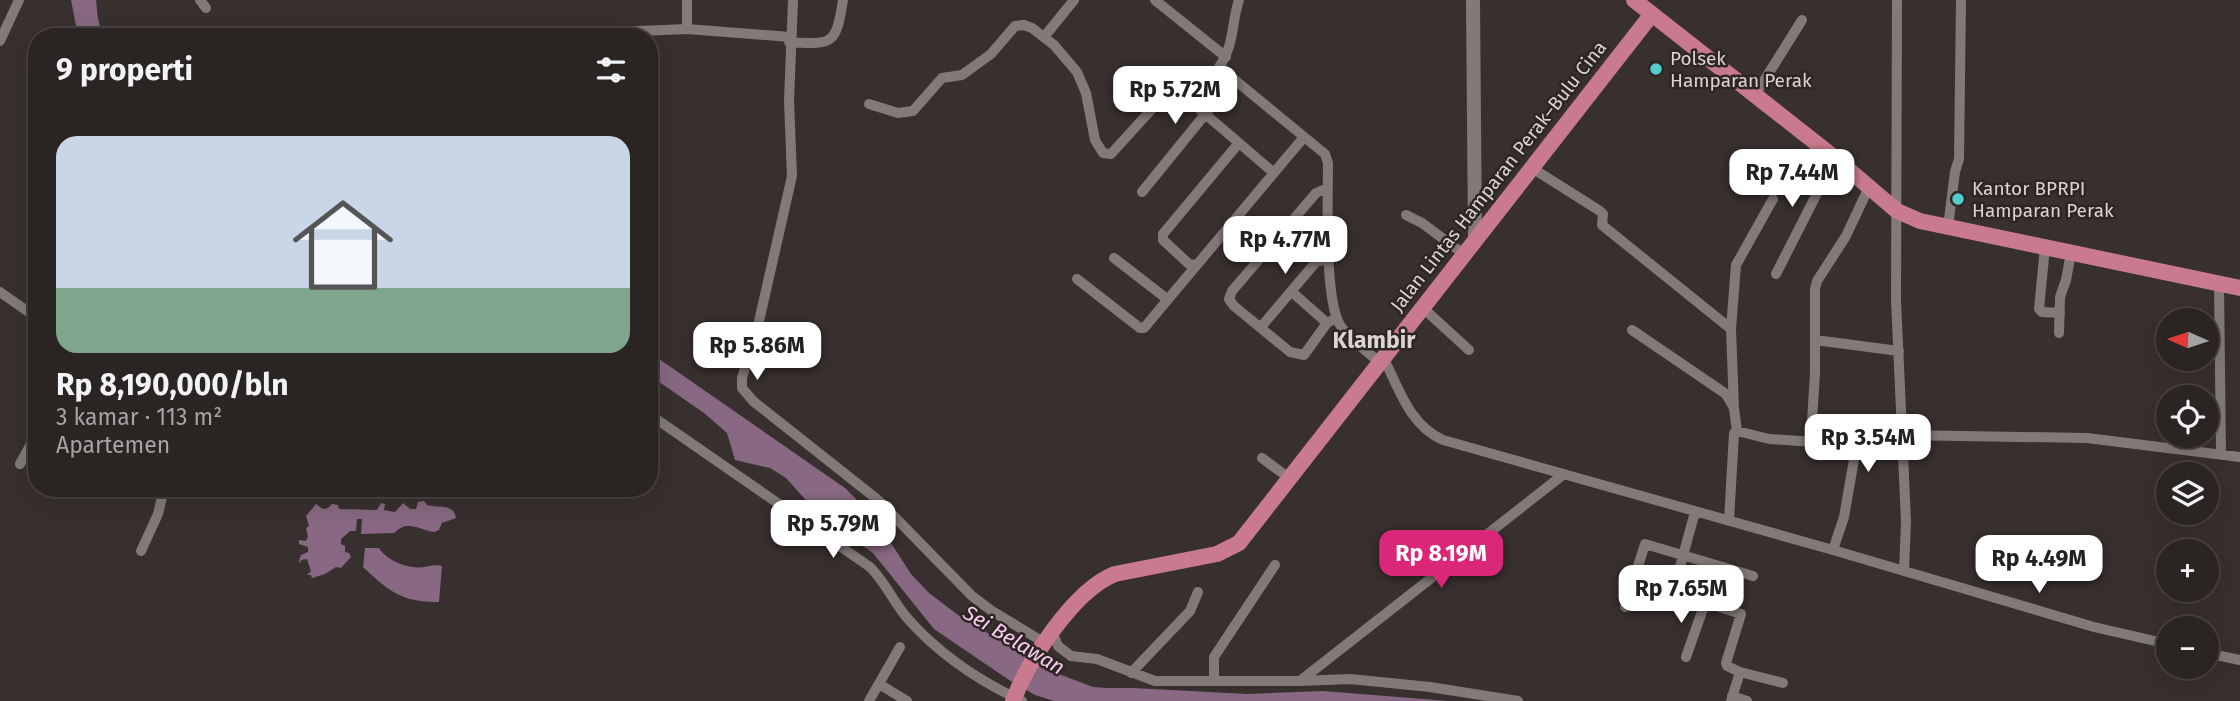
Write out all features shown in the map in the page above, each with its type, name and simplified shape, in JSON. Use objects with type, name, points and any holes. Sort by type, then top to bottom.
[{"type":"main road","points":[[1634,0],[1835,158],[1897,211],[1920,221],[2240,288]]},
{"type":"main road","name":"Jalan Lintas Hamparan Perak–Bulu Cina","points":[[1016,698],[1046,641],[1076,601],[1109,576],[1217,554],[1239,543],[1652,14]]},
{"type":"street","points":[[0,41],[19,0]]},
{"type":"street","points":[[687,0],[687,29]]},
{"type":"street","points":[[793,0],[790,40],[792,176],[757,330],[742,378],[742,388],[753,401],[878,500],[972,596],[992,611],[1058,646],[1071,656],[1097,659],[1155,681],[1350,679],[1385,681],[1518,701]]},
{"type":"street","points":[[658,30],[687,29],[821,43],[838,30],[843,0]]},
{"type":"street","points":[[1044,37],[1074,0]]},
{"type":"street","points":[[1155,0],[1226,58]]},
{"type":"street","points":[[1239,0],[1234,34],[1226,58],[1219,67],[1325,154],[1328,163],[1332,321],[1304,355],[1301,355],[1290,352],[1234,306],[1230,299],[1232,291],[1316,193],[1328,188]]},
{"type":"street","points":[[1473,0],[1475,241]]},
{"type":"street","points":[[1897,0],[1896,300],[1904,452],[1904,571]]},
{"type":"street","points":[[1948,226],[1959,159],[1961,0]]},
{"type":"street","points":[[1755,95],[1802,20]]},
{"type":"street","points":[[869,104],[898,113],[913,111],[942,78],[962,75],[982,62],[1015,26],[1024,25],[1044,37],[1077,72],[1086,93],[1095,140],[1100,150],[1106,154],[1111,154],[1171,88],[1176,89],[1274,173]]},
{"type":"street","points":[[1142,192],[1233,80]]},
{"type":"street","points":[[1077,279],[1142,328],[1304,137]]},
{"type":"street","points":[[1195,265],[1189,264],[1163,240],[1163,234],[1238,144]]},
{"type":"street","points":[[1776,274],[1835,158]]},
{"type":"street","points":[[1532,168],[1600,211],[1603,214],[1602,225],[1731,329]]},
{"type":"street","points":[[1814,442],[1811,438],[1816,285],[1846,236],[1869,187]]},
{"type":"street","points":[[1729,521],[1734,433],[1737,430],[1731,329],[1736,265],[1773,199]]},
{"type":"street","points":[[1406,215],[1422,223],[1465,255]]},
{"type":"street","points":[[1229,225],[1264,254]]},
{"type":"street","points":[[2045,247],[2039,309],[2042,312],[2060,313]]},
{"type":"street","points":[[2059,333],[2060,297],[2071,253]]},
{"type":"street","points":[[1114,258],[1167,299]]},
{"type":"street","points":[[1261,327],[1316,262],[1329,259]]},
{"type":"street","points":[[2219,284],[2221,454]]},
{"type":"street","points":[[0,292],[28,312]]},
{"type":"street","points":[[1292,292],[1381,359],[1412,416],[1428,432],[1443,440],[2094,627],[2156,641]]},
{"type":"street","points":[[1423,308],[1469,349]]},
{"type":"street","points":[[1632,330],[1726,394],[1734,408]]},
{"type":"street","points":[[1815,340],[1899,351]]},
{"type":"street","points":[[658,420],[870,567],[904,614],[944,654],[976,677],[1016,698]]},
{"type":"street","points":[[1737,430],[1769,439],[1904,452]]},
{"type":"street","points":[[1903,435],[2087,438],[2240,457]]},
{"type":"street","points":[[1833,550],[1844,517],[1856,448]]},
{"type":"street","points":[[20,464],[28,449]]},
{"type":"street","points":[[1262,458],[1289,478]]},
{"type":"street","points":[[1300,681],[1564,474]]},
{"type":"street","points":[[141,551],[158,514],[162,497]]},
{"type":"street","points":[[1695,512],[1673,593],[1741,614],[1727,666],[1783,683]]},
{"type":"street","points":[[1625,607],[1644,544],[1753,576]]},
{"type":"street","points":[[1214,681],[1214,657],[1275,565]]},
{"type":"street","points":[[1131,673],[1190,611],[1198,593]]},
{"type":"street","points":[[1686,657],[1705,603]]},
{"type":"street","points":[[869,701],[900,648]]},
{"type":"street","points":[[2219,656],[2240,660]]},
{"type":"street","points":[[1740,671],[1731,699],[1747,701]]},
{"type":"street","points":[[879,684],[907,701]]},
{"type":"shaded area","points":[[71,0],[96,0],[100,28],[76,28]]},
{"type":"shaded area","name":"Sei Belawan","points":[[658,358],[845,488],[874,517],[911,574],[929,593],[962,618],[1056,673],[1093,687],[1107,688],[1247,694],[1323,691],[1448,701],[1054,701],[1035,695],[934,629],[873,553],[821,517],[786,478],[770,468],[735,460],[727,433],[704,413],[658,381]]},
{"type":"shaded area","points":[[424,501],[427,505],[449,508],[456,518],[442,523],[439,530],[434,532],[409,526],[394,533],[361,534],[362,519],[357,519],[356,531],[350,531],[341,539],[345,552],[351,557],[341,568],[336,567],[312,578],[307,575],[311,571],[307,559],[301,560],[300,563],[299,561],[301,555],[308,552],[308,547],[299,544],[299,540],[306,541],[308,537],[306,516],[316,504],[323,509],[332,504],[338,505],[339,509],[377,510],[381,503],[385,504],[384,510],[395,512],[403,503],[410,509],[416,509],[418,502]]},
{"type":"shaded area","points":[[365,548],[379,548],[389,558],[408,566],[442,566],[439,602],[405,598],[389,589],[363,567]]},
{"type":"place","name":"Polsek Hamparan Perak","points":[[1656,69]]},
{"type":"place","name":"Kantor BPRPI Hamparan Perak","points":[[1958,199]]},
{"type":"district","name":"Klambir","points":[[1374,340]]}]
